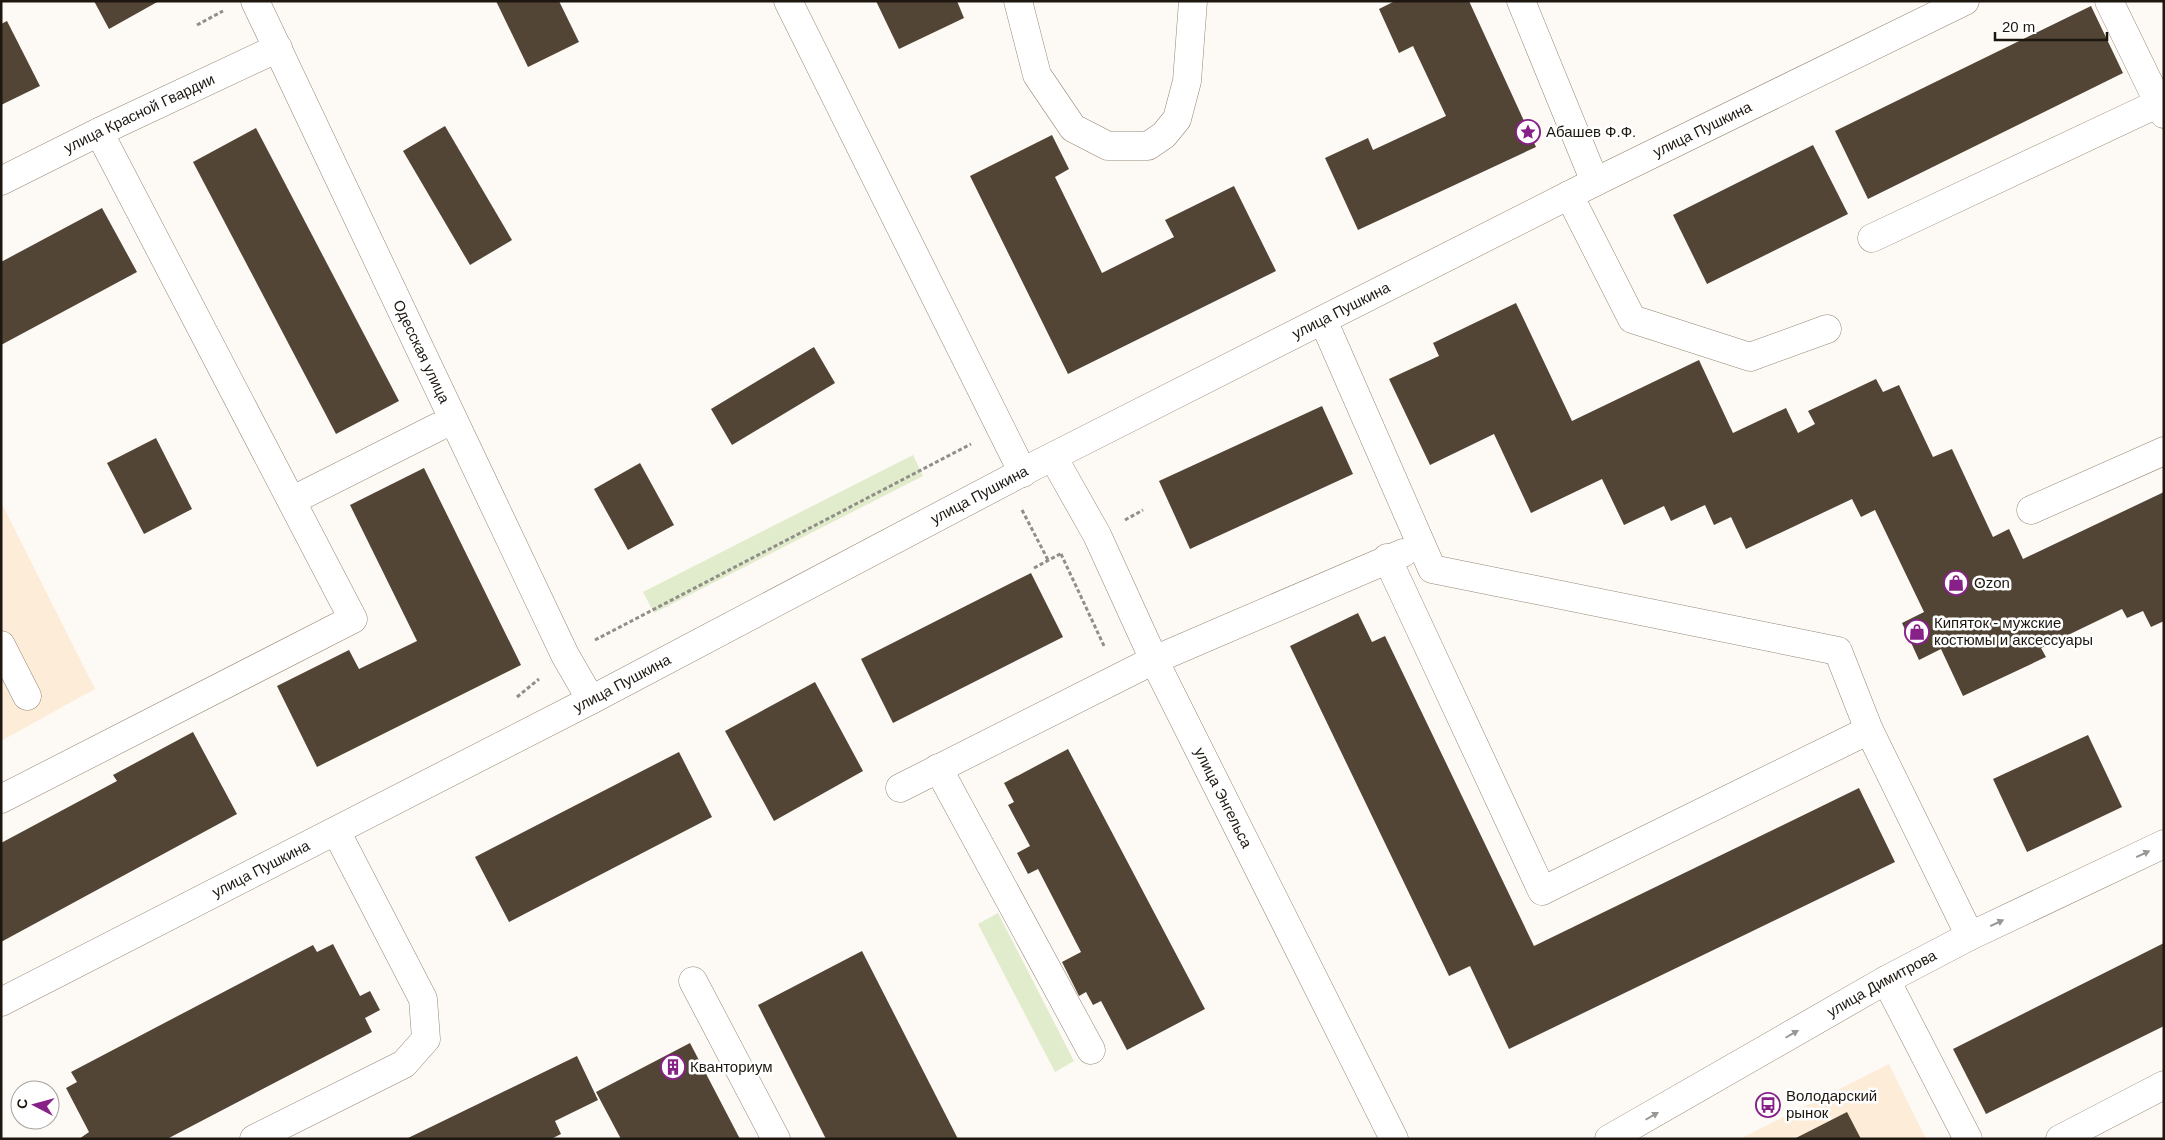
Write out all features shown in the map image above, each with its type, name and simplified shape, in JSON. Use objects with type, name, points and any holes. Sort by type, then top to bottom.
[{"type":"main road","name":"Одесская улица","points":[[255,1],[566,656],[591,700]]},
{"type":"main road","points":[[788,1],[1023,472]]},
{"type":"main road","points":[[1018,1],[1037,75],[1073,128],[1108,146],[1148,146],[1164,135],[1177,119],[1187,81],[1193,1]]},
{"type":"main road","points":[[1521,1],[1595,182]]},
{"type":"main road","name":"улица Пушкина","points":[[1,1002],[591,700],[1023,472],[1595,182],[1965,1]]},
{"type":"main road","points":[[1872,238],[2161,108],[2109,1]]},
{"type":"main road","name":"улица Красной Гвардии","points":[[1,181],[99,132],[278,48]]},
{"type":"main road","points":[[1,799],[353,619],[293,500],[99,132]]},
{"type":"main road","points":[[1569,195],[1632,319],[1750,357],[1827,329]]},
{"type":"main road","points":[[1323,320],[1432,569],[1838,651],[1869,730],[1970,936]]},
{"type":"main road","points":[[293,500],[438,427]]},
{"type":"main road","points":[[2031,510],[2164,451]]},
{"type":"main road","name":"улица Энгельса","points":[[1053,457],[1097,535],[1154,660],[1394,1139]]},
{"type":"main road","points":[[900,788],[1154,660],[1387,558],[1422,546]]},
{"type":"main road","points":[[1387,558],[1542,891],[1869,730]]},
{"type":"main road","points":[[1,645],[27,696]]},
{"type":"main road","points":[[938,768],[1091,1050]]},
{"type":"main road","points":[[254,1139],[404,1064],[426,1039],[423,999],[336,831]]},
{"type":"main road","name":"улица Димитрова","points":[[1609,1139],[1886,980],[1970,936],[2164,844]]},
{"type":"main road","points":[[1886,980],[1968,1139]]},
{"type":"main road","points":[[693,981],[776,1139]]},
{"type":"main road","points":[[2060,1139],[2164,1085]]},
{"type":"path","points":[[197,25],[227,9]]},
{"type":"path","points":[[517,698],[566,656],[976,442]]},
{"type":"path","points":[[1061,554],[1119,678]]},
{"type":"shaded area","points":[[1,502],[95,689],[1,741]]},
{"type":"shaded area","points":[[1889,1064],[1926,1139],[1740,1139]]},
{"type":"green space","points":[[913,455],[923,476],[654,613],[643,592]]},
{"type":"green space","points":[[998,913],[1074,1061],[1055,1072],[978,924]]},
{"type":"building","points":[[94,1],[159,1],[109,29]]},
{"type":"building","points":[[496,1],[559,1],[579,42],[528,67]]},
{"type":"building","points":[[876,1],[957,1],[964,18],[899,49]]},
{"type":"building","points":[[1395,1],[1469,1],[1536,147],[1358,230],[1325,158],[1368,138],[1373,150],[1446,116],[1413,46],[1399,53],[1379,9]]},
{"type":"building","points":[[2091,6],[2123,73],[1868,199],[1835,131]]},
{"type":"building","points":[[7,21],[40,86],[1,105],[1,24]]},
{"type":"building","points":[[445,126],[512,240],[470,265],[403,151]]},
{"type":"building","points":[[256,128],[399,401],[336,434],[193,162]]},
{"type":"building","points":[[1052,135],[1069,169],[1055,177],[1102,273],[1174,237],[1165,220],[1234,186],[1276,271],[1068,374],[970,176]]},
{"type":"building","points":[[1813,145],[1848,214],[1707,284],[1673,215]]},
{"type":"building","points":[[102,208],[137,272],[1,345],[1,262]]},
{"type":"building","points":[[1516,303],[1572,421],[1699,360],[1733,433],[1786,408],[1798,433],[1815,424],[1808,411],[1876,379],[1883,392],[1899,385],[1933,457],[1952,449],[1993,537],[2009,529],[2023,559],[2164,492],[2164,621],[2151,627],[2143,611],[2127,618],[2122,609],[2041,648],[2046,657],[1963,696],[1941,649],[1919,660],[1902,623],[1924,612],[1875,510],[1861,517],[1852,499],[1746,549],[1731,517],[1714,525],[1705,505],[1671,521],[1664,506],[1624,525],[1602,479],[1531,513],[1494,434],[1430,465],[1389,379],[1439,356],[1433,343]]},
{"type":"building","points":[[814,347],[835,383],[732,445],[711,409]]},
{"type":"building","points":[[1322,406],[1353,474],[1190,549],[1159,481]]},
{"type":"building","points":[[156,438],[192,509],[144,534],[107,463]]},
{"type":"building","points":[[640,463],[674,525],[628,550],[594,489]]},
{"type":"building","points":[[424,468],[521,665],[317,767],[277,686],[349,650],[359,669],[417,641],[350,505]]},
{"type":"building","points":[[1031,573],[1063,637],[893,723],[861,659]]},
{"type":"building","points":[[1358,613],[1372,642],[1385,636],[1534,946],[1859,788],[1895,862],[1509,1049],[1470,966],[1449,976],[1290,646]]},
{"type":"building","points":[[815,682],[863,771],[774,821],[725,731]]},
{"type":"building","points":[[193,732],[237,814],[1,942],[1,843],[117,781],[113,775]]},
{"type":"building","points":[[2088,735],[2122,807],[2027,852],[1993,779]]},
{"type":"building","points":[[1068,749],[1205,1009],[1127,1050],[1101,1001],[1093,1005],[1086,992],[1079,996],[1062,962],[1081,952],[1038,869],[1028,874],[1017,853],[1030,846],[1008,805],[1014,802],[1004,783]]},
{"type":"building","points":[[679,752],[712,817],[509,922],[475,857]]},
{"type":"building","points":[[2164,943],[2164,1026],[1986,1114],[1953,1049]]},
{"type":"building","points":[[333,944],[360,996],[370,991],[380,1010],[365,1018],[372,1032],[167,1139],[79,1139],[89,1132],[66,1088],[77,1082],[71,1072],[313,945],[317,952]]},
{"type":"building","points":[[862,951],[958,1139],[826,1139],[758,1005]]},
{"type":"building","name":"Кванториум","points":[[690,1043],[740,1139],[621,1139],[596,1092]]},
{"type":"building","points":[[577,1056],[598,1100],[555,1121],[561,1134],[551,1139],[406,1139]]},
{"type":"building","points":[[1847,1112],[1861,1139],[1794,1139]]},
{"type":"place","name":"Абашев Ф.Ф.","points":[[1528,132]]},
{"type":"place","name":"Ozon","points":[[1956,583]]},
{"type":"place","name":"Кипяток - мужские костюмы и аксессуары","points":[[1917,632]]},
{"type":"place","name":"Кванториум","points":[[673,1067]]},
{"type":"place","name":"Володарский рынок","points":[[1768,1105]]}]
